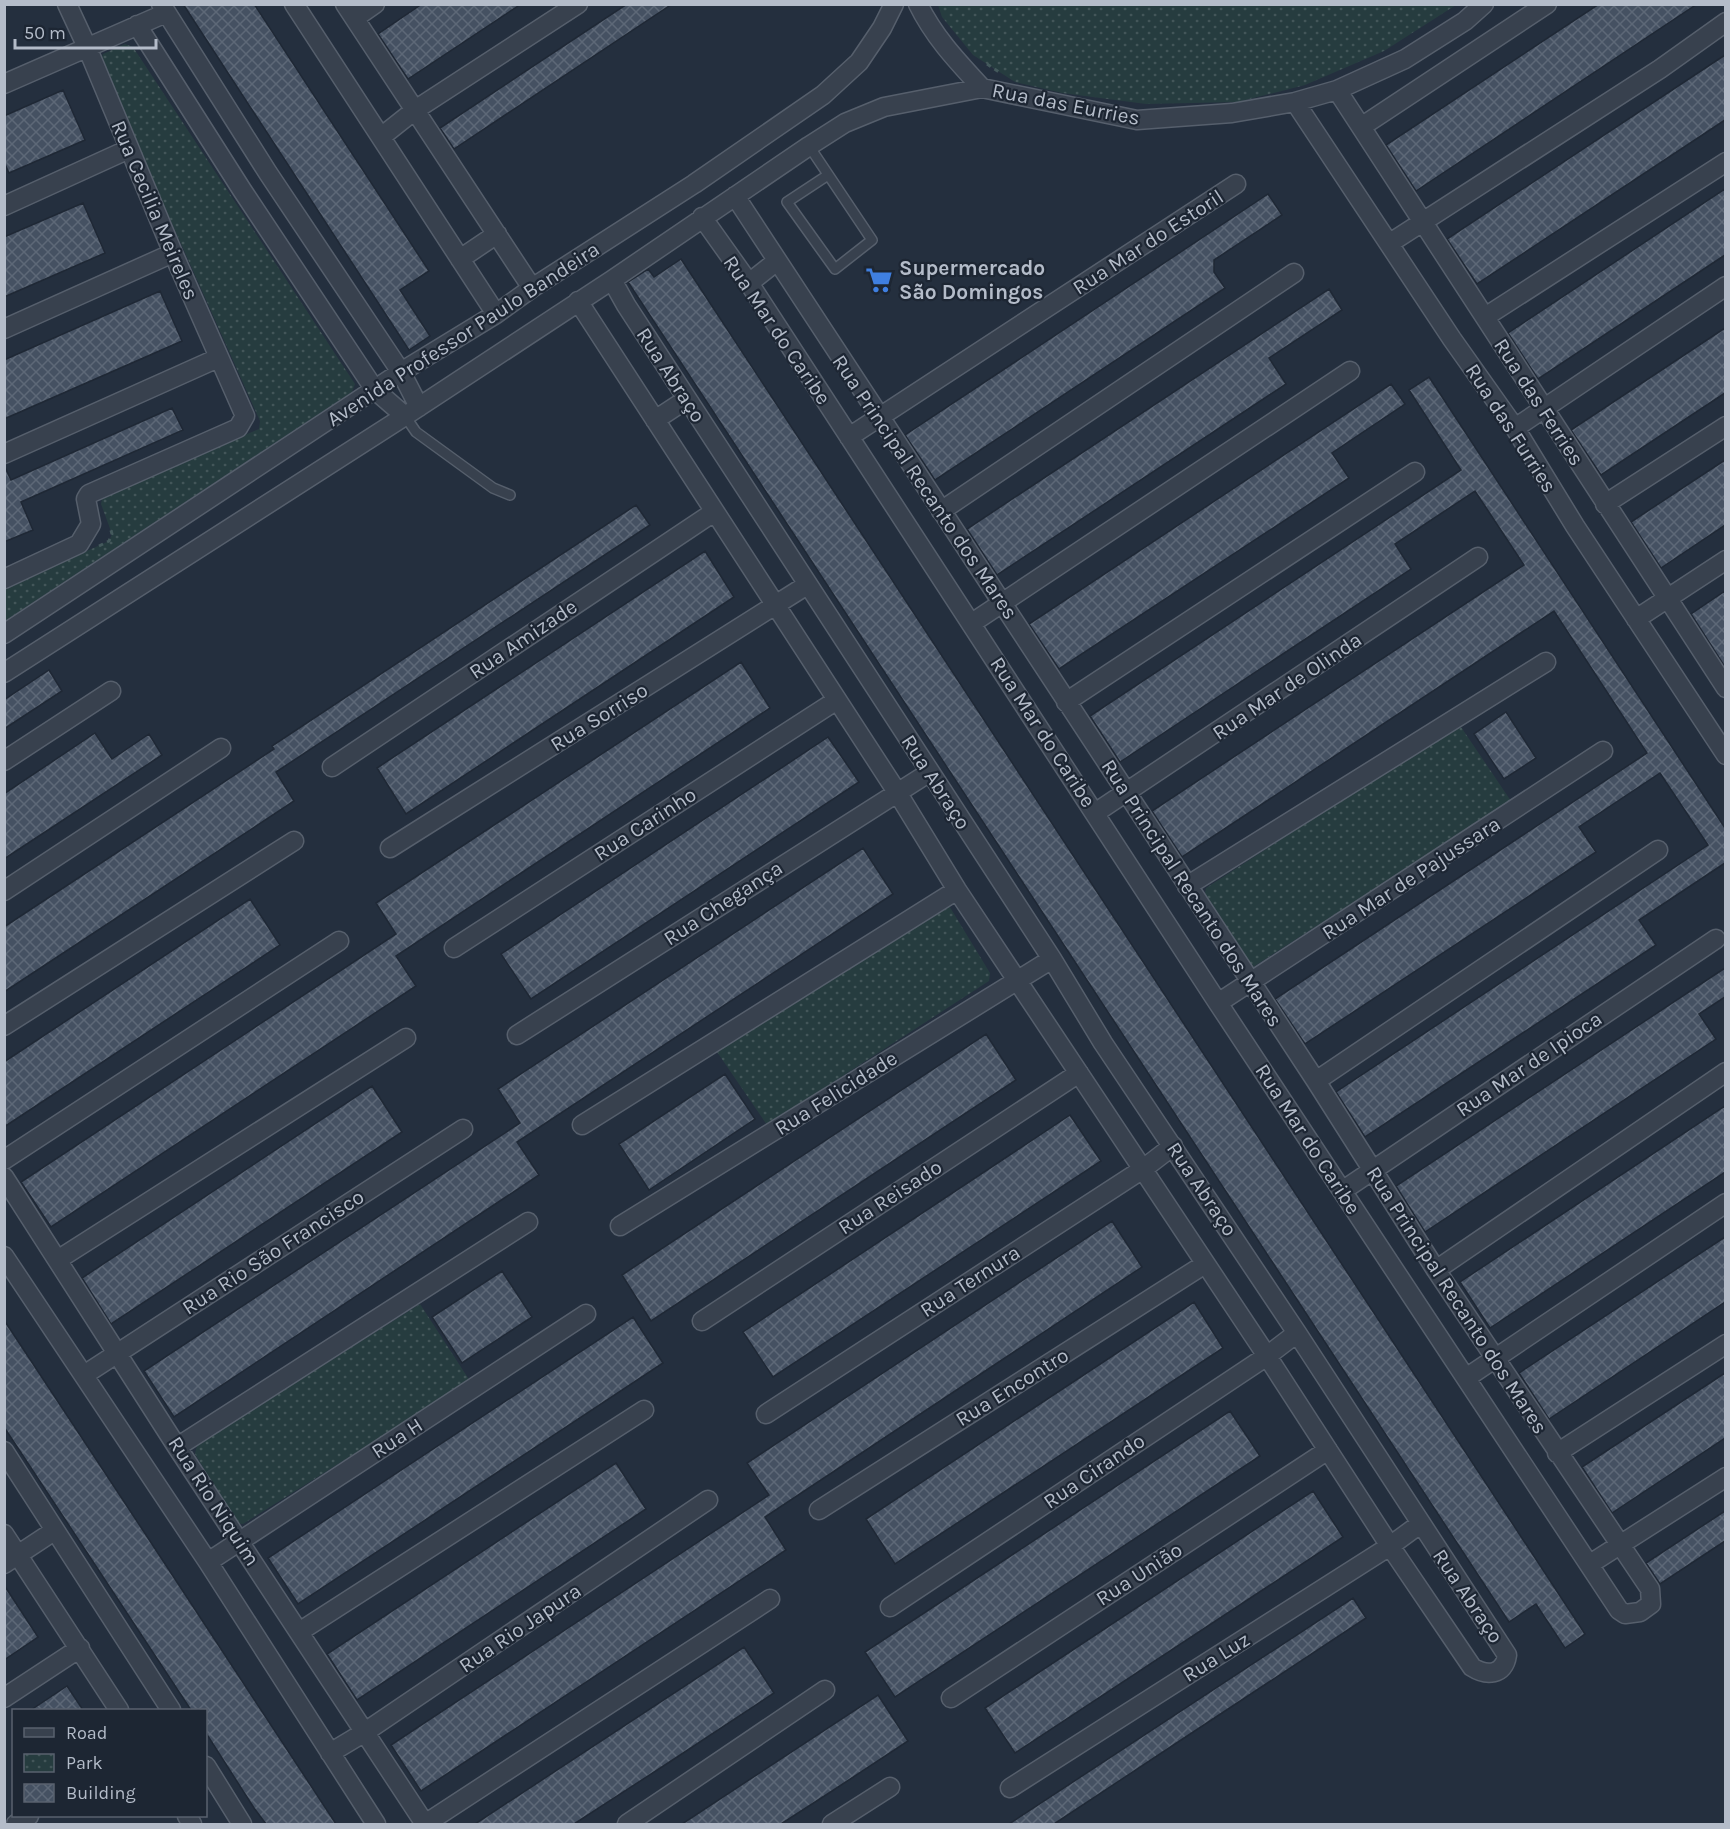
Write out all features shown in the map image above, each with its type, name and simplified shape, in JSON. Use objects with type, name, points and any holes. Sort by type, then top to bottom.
[{"type":"street","name":"Rua Cecilia Meireles","points":[[4,579],[80,544],[91,524],[86,499],[89,494],[238,428],[245,416],[67,4]]},
{"type":"street","points":[[294,4],[496,314]]},
{"type":"street","points":[[375,4],[350,11],[532,288]]},
{"type":"street","points":[[381,137],[415,110],[578,4]]},
{"type":"street","name":"Avenida Professor Paulo Bandeira","points":[[4,634],[400,372],[496,314],[532,288],[694,184],[823,95],[859,62],[882,28],[894,4]]},
{"type":"street","points":[[918,4],[924,18],[951,55],[982,88]]},
{"type":"street","name":"Rua das Eurries","points":[[982,88],[1137,120],[1232,113],[1295,102],[1337,90],[1405,59],[1465,21],[1484,4]]},
{"type":"street","points":[[1357,122],[1547,4]]},
{"type":"street","points":[[4,84],[137,25],[163,9],[400,372],[412,412]]},
{"type":"street","points":[[1390,243],[1660,69],[1725,22]]},
{"type":"street","points":[[137,25],[242,190],[375,390],[412,412]]},
{"type":"street","name":"Avenida Professor Paulo Bandeira","points":[[4,673],[412,412],[845,123],[884,107],[982,88]]},
{"type":"street","name":"Rua das Ferries","points":[[1337,90],[1725,688]]},
{"type":"street","name":"Rua das Furries","points":[[1295,102],[1452,339],[1515,429],[1575,526],[1725,754]]},
{"type":"street","points":[[4,206],[129,149]]},
{"type":"street","points":[[1485,317],[1725,162]]},
{"type":"street","points":[[242,190],[268,173]]},
{"type":"street","name":"Rua Mar do Estoril","points":[[849,437],[1236,184]]},
{"type":"street","name":"Rua Principal Recanto dos Mares","points":[[735,196],[1316,1082],[1436,1270],[1650,1589]]},
{"type":"street","name":"Rua Mar do Caribe","points":[[702,217],[972,623],[1218,1003],[1619,1610],[1625,1614],[1640,1612],[1651,1604],[1650,1589]]},
{"type":"street","points":[[460,260],[497,234]]},
{"type":"street","points":[[4,329],[173,253]]},
{"type":"street","points":[[748,283],[777,261]]},
{"type":"street","points":[[941,511],[1294,273]]},
{"type":"street","name":"Rua Abraço","points":[[578,301],[897,792],[957,890],[1267,1356],[1390,1546],[1472,1667],[1481,1672],[1497,1671],[1503,1666],[1507,1655],[1103,1043],[1052,960],[807,585],[612,280]]},
{"type":"street","points":[[1515,429],[1725,286]]},
{"type":"street","points":[[4,454],[218,358]]},
{"type":"street","points":[[972,623],[1350,371]]},
{"type":"street","points":[[655,420],[687,399]]},
{"type":"street","points":[[1605,504],[1725,426]]},
{"type":"street","points":[[1066,702],[1416,472]]},
{"type":"street","name":"Rua Amizade","points":[[332,767],[714,512]]},
{"type":"street","name":"Rua Mar de Olinda","points":[[1095,813],[1478,557]]},
{"type":"street","points":[[1636,619],[1725,560]]},
{"type":"street","name":"Rua Sorriso","points":[[390,848],[807,585]]},
{"type":"street","points":[[1187,886],[1546,662]]},
{"type":"street","points":[[4,761],[111,691]]},
{"type":"street","name":"Rua Carinho","points":[[454,948],[837,700]]},
{"type":"street","points":[[4,891],[221,748]]},
{"type":"street","name":"Rua Mar de Pajussara","points":[[1218,1003],[1603,751]]},
{"type":"street","name":"Rua Chegança","points":[[516,1035],[930,772]]},
{"type":"street","points":[[4,1026],[294,842]]},
{"type":"street","points":[[1316,1082],[1658,850]]},
{"type":"street","points":[[582,1125],[957,890]]},
{"type":"street","name":"Rua Mar de Ipioca","points":[[1342,1191],[1716,939]]},
{"type":"street","points":[[4,1160],[339,941]]},
{"type":"street","name":"Rua Felicidade","points":[[620,1226],[1052,960]]},
{"type":"street","points":[[58,1259],[406,1038]]},
{"type":"street","points":[[1436,1270],[1725,1072]]},
{"type":"street","name":"Rua Reisado","points":[[702,1321],[1079,1073]]},
{"type":"street","name":"Rua Rio São Francisco","points":[[84,1375],[463,1129]]},
{"type":"street","name":"Rua Ternura","points":[[766,1414],[1143,1169],[1173,1146]]},
{"type":"street","name":"Rua Rio Niquim","points":[[4,1177],[177,1447],[425,1824]]},
{"type":"street","points":[[1466,1378],[1496,1360],[1725,1203]]},
{"type":"street","points":[[177,1447],[528,1222]]},
{"type":"street","name":"Rua Rio Niquim","points":[[4,1256],[208,1562],[376,1824]]},
{"type":"street","name":"Rua Encontro","points":[[819,1510],[1205,1264]]},
{"type":"street","name":"Rua H","points":[[208,1562],[586,1314]]},
{"type":"street","name":"Rua Cirando","points":[[890,1607],[1297,1334]]},
{"type":"street","points":[[1557,1453],[1725,1344]]},
{"type":"street","points":[[299,1632],[644,1410]]},
{"type":"street","name":"Rua União","points":[[951,1698],[1328,1450]]},
{"type":"street","points":[[4,1452],[170,1709]]},
{"type":"street","points":[[1590,1564],[1725,1477]]},
{"type":"street","name":"Rua Rio Japura","points":[[330,1753],[365,1732],[708,1500]]},
{"type":"street","name":"Rua Luz","points":[[1010,1788],[1390,1546],[1420,1524]]},
{"type":"street","points":[[11,1559],[54,1531]]},
{"type":"street","points":[[4,1534],[11,1559],[80,1648],[118,1709]]},
{"type":"street","points":[[425,1824],[770,1599]]},
{"type":"street","points":[[4,1698],[80,1648]]},
{"type":"street","points":[[627,1824],[825,1690]]},
{"type":"street","points":[[207,1768],[242,1824]]},
{"type":"street","points":[[832,1824],[890,1786]]},
{"type":"lane","points":[[809,146],[872,240],[834,269],[787,202],[828,175]]},
{"type":"lane","points":[[412,412],[416,432],[493,488],[510,495]]},
{"type":"path","points":[[981,60],[1006,76]]},
{"type":"green space","points":[[938,4],[1456,5],[1384,51],[1305,85],[1238,102],[1146,104],[1062,93],[1015,82],[973,55],[942,17]]},
{"type":"green space","points":[[125,44],[133,47],[355,384],[352,392],[5,621],[5,588],[109,541],[112,534],[101,504],[103,495],[259,429],[260,421],[100,62],[103,54]]},
{"type":"green space","points":[[1459,724],[1511,801],[1253,967],[1247,966],[1204,898],[1206,888]]},
{"type":"green space","points":[[948,904],[990,973],[989,981],[767,1125],[715,1049]]},
{"type":"green space","points":[[420,1304],[470,1381],[243,1524],[237,1523],[195,1454],[197,1445]]},
{"type":"building","points":[[183,4],[254,4],[429,271],[400,290],[430,336],[409,350]]},
{"type":"building","points":[[422,4],[521,4],[408,79],[378,34]]},
{"type":"building","points":[[627,4],[672,4],[454,149],[440,128]]},
{"type":"building","points":[[1599,4],[1697,4],[1416,191],[1386,145]]},
{"type":"building","points":[[1725,55],[1725,120],[1477,284],[1447,239]]},
{"type":"building","points":[[63,90],[85,140],[9,173],[4,162],[4,116]]},
{"type":"building","points":[[1725,189],[1725,255],[1538,379],[1508,333]]},
{"type":"building","points":[[1268,194],[1282,215],[1214,260],[1214,272],[1225,288],[935,480],[905,435]]},
{"type":"building","points":[[83,203],[105,253],[4,297],[4,237]]},
{"type":"building","points":[[681,259],[1585,1634],[1565,1648],[1536,1604],[1509,1622],[628,282],[648,269],[654,277]]},
{"type":"building","points":[[1329,289],[1342,310],[1269,358],[1286,384],[997,575],[967,529]]},
{"type":"building","points":[[160,291],[182,341],[4,419],[4,360]]},
{"type":"building","points":[[1725,328],[1725,393],[1601,475],[1571,430]]},
{"type":"building","points":[[1429,377],[1725,828],[1725,863],[1639,920],[1656,945],[1365,1137],[1336,1092],[1708,845],[1660,773],[1579,827],[1596,852],[1305,1044],[1275,999],[1647,753],[1554,611],[1182,857],[1152,811],[1524,565],[1475,491],[1395,544],[1411,569],[1120,762],[1090,716],[1461,470],[1409,390]]},
{"type":"building","points":[[1391,384],[1405,404],[1332,453],[1349,478],[1059,669],[1029,624]]},
{"type":"building","points":[[172,408],[183,430],[21,502],[33,530],[4,542],[4,465],[11,480]]},
{"type":"building","points":[[1725,460],[1725,525],[1661,568],[1631,522]]},
{"type":"building","points":[[636,505],[650,525],[276,772],[294,801],[4,992],[4,927],[274,749],[272,746]]},
{"type":"building","points":[[705,551],[734,597],[406,814],[377,768]]},
{"type":"building","points":[[1725,591],[1725,667],[1691,614]]},
{"type":"building","points":[[741,662],[770,708],[396,956],[416,986],[51,1227],[21,1182],[396,934],[376,903]]},
{"type":"building","points":[[49,670],[62,691],[4,729],[4,700]]},
{"type":"building","points":[[1506,712],[1536,758],[1504,779],[1474,734]]},
{"type":"building","points":[[95,733],[112,759],[149,734],[162,755],[4,859],[4,794]]},
{"type":"building","points":[[828,737],[859,782],[531,999],[501,954]]},
{"type":"building","points":[[863,848],[893,894],[517,1142],[539,1175],[174,1417],[144,1371],[520,1123],[498,1089]]},
{"type":"building","points":[[250,899],[280,945],[4,1127],[4,1062]]},
{"type":"building","points":[[1725,968],[1725,997],[1699,1014],[1716,1039],[1425,1232],[1396,1186]]},
{"type":"building","points":[[986,1034],[1016,1080],[651,1321],[622,1275]]},
{"type":"building","points":[[725,1074],[755,1119],[649,1190],[619,1144]]},
{"type":"building","points":[[372,1086],[402,1132],[111,1324],[82,1278]]},
{"type":"building","points":[[1725,1106],[1725,1172],[1490,1328],[1460,1282]]},
{"type":"building","points":[[1070,1115],[1101,1161],[773,1377],[743,1332]]},
{"type":"building","points":[[1112,1221],[1142,1267],[765,1517],[786,1550],[421,1791],[391,1745],[769,1495],[747,1463]]},
{"type":"building","points":[[1725,1237],[1725,1302],[1549,1419],[1519,1373]]},
{"type":"building","points":[[502,1271],[532,1317],[462,1363],[432,1317]]},
{"type":"building","points":[[1194,1302],[1223,1348],[895,1564],[866,1519]]},
{"type":"building","points":[[633,1317],[663,1363],[298,1604],[268,1558]]},
{"type":"building","points":[[4,1320],[336,1824],[266,1824],[207,1735],[207,1709],[190,1709],[4,1427]]},
{"type":"building","points":[[1725,1373],[1725,1438],[1612,1513],[1582,1467]]},
{"type":"building","points":[[1230,1411],[1260,1456],[895,1697],[865,1652]]},
{"type":"building","points":[[616,1463],[646,1509],[357,1700],[327,1654]]},
{"type":"building","points":[[1313,1491],[1343,1537],[1015,1753],[985,1708]]},
{"type":"building","points":[[1725,1511],[1725,1541],[1660,1584],[1646,1563]]},
{"type":"building","points":[[4,1585],[38,1637],[4,1660]]},
{"type":"building","points":[[1353,1598],[1366,1618],[1054,1824],[1009,1824]]},
{"type":"building","points":[[744,1647],[774,1693],[668,1763],[574,1824],[475,1824]]},
{"type":"building","points":[[67,1686],[82,1709],[32,1709]]},
{"type":"building","points":[[878,1695],[908,1741],[829,1793],[781,1824],[682,1824]]},
{"type":"place","name":"Supermercado São Domingos","points":[[879,280]]}]
